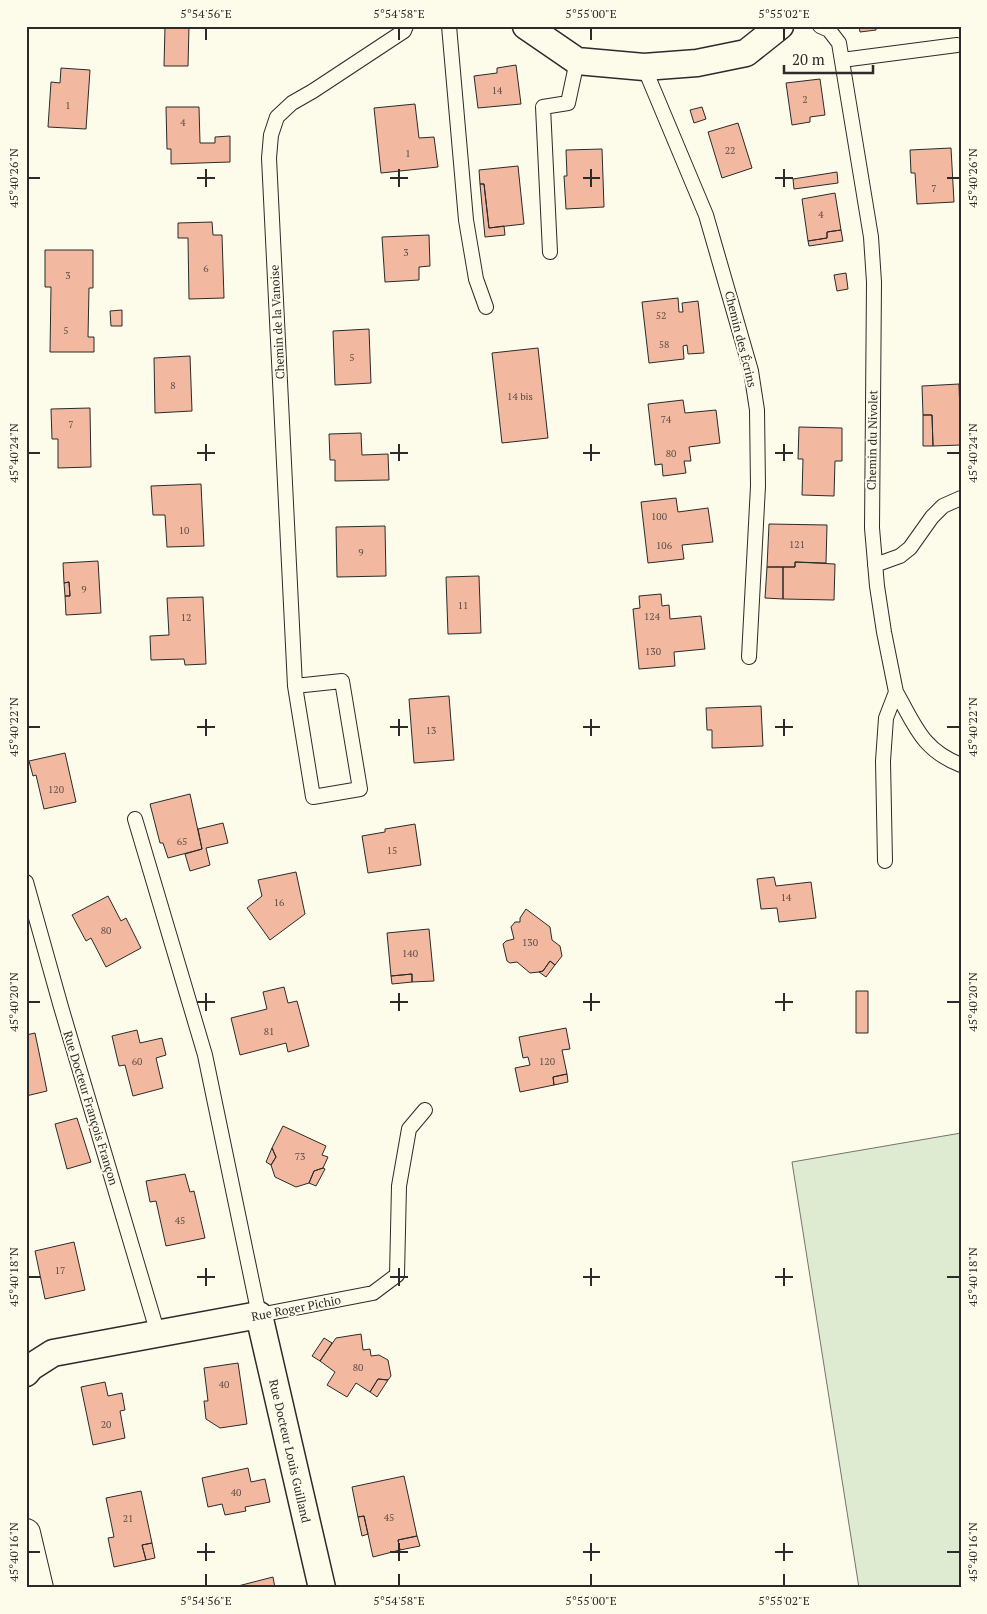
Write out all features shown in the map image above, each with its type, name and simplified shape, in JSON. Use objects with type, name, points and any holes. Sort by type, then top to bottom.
[{"type":"street","points":[[526,26],[577,61],[644,67],[697,63],[746,53],[780,26]]},
{"type":"street","name":"Rue Roger Pichio","points":[[26,1373],[31,1367],[53,1353],[259,1315]]},
{"type":"street","name":"Rue Docteur Louis Guilland","points":[[259,1315],[322,1588]]},
{"type":"street","points":[[26,1533],[39,1588]]},
{"type":"lane","name":"Chemin de la Vanoise","points":[[295,686],[342,681],[360,789],[313,797],[295,686],[269,158],[271,135],[277,117],[292,103],[314,91],[404,31],[406,26]]},
{"type":"lane","points":[[449,26],[466,220],[476,279],[486,307]]},
{"type":"lane","name":"Chemin du Nivolet","points":[[820,26],[829,30],[839,43],[871,237],[874,282],[872,528],[884,632],[896,692],[915,728],[925,742],[938,754],[961,765]]},
{"type":"lane","points":[[842,60],[957,45]]},
{"type":"lane","points":[[550,252],[543,106],[568,103],[577,61]]},
{"type":"lane","name":"Chemin des Écrins","points":[[644,67],[706,215],[751,371],[757,410],[758,486],[749,657]]},
{"type":"lane","points":[[875,565],[900,556],[910,548],[932,517],[943,506],[961,498]]},
{"type":"lane","points":[[885,861],[882,761],[886,718],[896,692]]},
{"type":"lane","points":[[135,819],[204,1055],[259,1315]]},
{"type":"lane","name":"Rue Docteur François Françon","points":[[26,882],[158,1334]]},
{"type":"lane","name":"Rue Roger Pichio","points":[[259,1315],[373,1293],[397,1275],[399,1186],[409,1129],[426,1110]]},
{"type":"green space","points":[[961,1133],[961,1588],[859,1588],[792,1162]]},
{"type":"building","points":[[165,26],[189,26],[188,66],[164,66]]},
{"type":"building","points":[[859,26],[876,26],[876,30],[860,32]]},
{"type":"building","points":[[516,65],[521,104],[478,108],[474,76],[497,73],[497,68]]},
{"type":"building","points":[[61,68],[90,70],[86,129],[48,127],[51,82],[60,83]]},
{"type":"building","points":[[820,79],[825,115],[810,117],[810,122],[792,125],[786,83]]},
{"type":"building","points":[[415,104],[419,138],[434,137],[438,167],[381,173],[374,108]]},
{"type":"building","points":[[166,107],[199,107],[200,143],[215,143],[215,137],[230,136],[230,162],[171,164],[171,149],[167,149]]},
{"type":"building","points":[[702,107],[706,119],[694,123],[690,110]]},
{"type":"building","points":[[738,123],[752,168],[722,178],[708,132]]},
{"type":"building","points":[[951,148],[954,202],[917,204],[915,173],[911,173],[910,150]]},
{"type":"building","points":[[602,149],[604,207],[566,209],[564,176],[567,176],[566,150]]},
{"type":"building","points":[[518,166],[524,224],[489,228],[484,184],[480,184],[479,170]]},
{"type":"building","points":[[837,172],[838,183],[794,189],[793,179]]},
{"type":"building","points":[[480,184],[484,184],[489,228],[504,226],[505,235],[485,237]]},
{"type":"building","points":[[835,193],[841,230],[827,232],[827,238],[808,241],[802,199]]},
{"type":"building","points":[[212,222],[213,235],[222,235],[224,298],[189,299],[188,238],[178,238],[178,223]]},
{"type":"building","points":[[841,230],[843,241],[809,246],[808,241],[827,238],[827,232]]},
{"type":"building","points":[[429,235],[430,266],[419,267],[419,280],[385,282],[382,237]]},
{"type":"building","points":[[45,250],[93,250],[93,288],[89,288],[88,337],[94,337],[94,352],[50,352],[51,287],[45,287]]},
{"type":"building","points":[[846,273],[848,289],[837,291],[834,275]]},
{"type":"building","points":[[678,298],[679,312],[683,312],[682,303],[698,301],[704,353],[688,354],[687,345],[683,346],[684,359],[649,363],[642,302]]},
{"type":"building","points":[[122,310],[122,326],[111,326],[110,311]]},
{"type":"building","points":[[369,329],[371,383],[335,385],[333,331]]},
{"type":"building","points":[[538,348],[548,438],[502,443],[492,353]]},
{"type":"building","points":[[190,356],[192,411],[155,413],[154,358]]},
{"type":"building","points":[[959,384],[961,445],[933,446],[932,415],[923,415],[922,386]]},
{"type":"building","points":[[683,400],[685,413],[716,410],[720,443],[689,447],[691,461],[684,461],[686,473],[663,476],[662,464],[655,465],[648,404]]},
{"type":"building","points":[[90,408],[91,467],[58,468],[58,439],[52,439],[51,409]]},
{"type":"building","points":[[923,415],[932,415],[933,446],[923,446]]},
{"type":"building","points":[[799,427],[842,428],[842,461],[835,461],[834,496],[802,495],[803,459],[798,459]]},
{"type":"building","points":[[361,433],[362,455],[388,454],[389,480],[335,481],[335,460],[330,460],[329,434]]},
{"type":"building","points":[[201,484],[204,546],[167,547],[165,515],[153,515],[151,486]]},
{"type":"building","points":[[676,498],[678,512],[708,508],[713,542],[682,545],[684,559],[648,563],[641,502]]},
{"type":"building","points":[[769,524],[827,525],[826,563],[795,562],[795,567],[767,567]]},
{"type":"building","points":[[385,526],[386,576],[337,577],[336,527]]},
{"type":"building","points":[[98,561],[101,613],[66,615],[65,596],[70,596],[69,582],[64,583],[63,563]]},
{"type":"building","points":[[795,562],[835,564],[834,600],[783,599],[783,567],[795,567]]},
{"type":"building","points":[[767,567],[783,567],[783,599],[765,598]]},
{"type":"building","points":[[479,576],[481,633],[448,634],[446,577]]},
{"type":"building","points":[[69,582],[70,596],[65,596],[64,583]]},
{"type":"building","points":[[661,594],[662,606],[669,605],[670,619],[701,616],[705,649],[674,652],[675,666],[639,669],[633,609],[640,608],[639,596]]},
{"type":"building","points":[[203,597],[206,664],[185,665],[184,659],[151,660],[150,636],[169,635],[167,598]]},
{"type":"building","points":[[449,696],[454,760],[414,763],[409,699]]},
{"type":"building","points":[[761,706],[763,746],[712,748],[712,730],[707,730],[706,708]]},
{"type":"building","points":[[65,753],[76,802],[44,809],[36,775],[33,776],[29,761]]},
{"type":"building","points":[[190,794],[202,849],[168,858],[163,843],[160,843],[150,804]]},
{"type":"building","points":[[223,823],[228,843],[206,848],[210,865],[190,871],[185,854],[202,849],[198,829]]},
{"type":"building","points":[[415,824],[421,865],[368,873],[362,836],[385,832],[385,829]]},
{"type":"building","points":[[296,872],[305,914],[270,940],[247,908],[262,896],[258,880]]},
{"type":"building","points":[[774,877],[776,886],[811,882],[816,918],[779,922],[777,908],[761,909],[757,879]]},
{"type":"building","points":[[108,896],[121,921],[126,918],[141,948],[106,967],[91,938],[86,941],[72,915]]},
{"type":"building","points":[[526,909],[550,927],[552,940],[560,946],[562,956],[555,965],[550,961],[543,971],[539,972],[530,973],[517,962],[510,963],[507,961],[503,944],[514,939],[511,927],[515,922],[520,922],[520,918]]},
{"type":"building","points":[[429,929],[434,981],[412,982],[412,974],[391,976],[387,933]]},
{"type":"building","points":[[550,961],[555,965],[546,977],[539,972],[543,971]]},
{"type":"building","points":[[412,974],[412,982],[392,984],[391,976]]},
{"type":"building","points":[[284,987],[288,1003],[297,1001],[309,1046],[288,1052],[286,1043],[240,1055],[231,1018],[267,1009],[263,992]]},
{"type":"building","points":[[856,991],[868,991],[868,1033],[856,1033]]},
{"type":"building","points":[[566,1028],[570,1049],[562,1050],[567,1074],[553,1077],[554,1085],[520,1092],[515,1068],[530,1065],[528,1057],[523,1058],[519,1037]]},
{"type":"building","points":[[137,1030],[140,1043],[162,1038],[166,1055],[156,1058],[163,1088],[133,1096],[125,1065],[119,1066],[112,1036]]},
{"type":"building","points":[[35,1033],[47,1091],[26,1096],[26,1035]]},
{"type":"building","points":[[567,1074],[568,1082],[554,1085],[553,1077]]},
{"type":"building","points":[[77,1118],[91,1162],[67,1169],[55,1124]]},
{"type":"building","points":[[283,1126],[326,1146],[322,1155],[328,1157],[323,1168],[314,1171],[309,1183],[296,1187],[275,1177],[271,1165],[276,1157],[272,1148]]},
{"type":"building","points":[[272,1148],[276,1157],[271,1165],[266,1162]]},
{"type":"building","points":[[325,1169],[316,1186],[309,1183],[314,1171]]},
{"type":"building","points":[[185,1174],[190,1192],[194,1191],[205,1238],[166,1246],[156,1201],[150,1202],[146,1181]]},
{"type":"building","points":[[74,1242],[85,1290],[45,1299],[35,1251]]},
{"type":"building","points":[[361,1334],[363,1350],[370,1349],[371,1356],[379,1355],[388,1360],[391,1376],[388,1380],[378,1379],[370,1392],[356,1383],[347,1397],[327,1385],[335,1372],[320,1361],[336,1338]]},
{"type":"building","points":[[324,1338],[332,1343],[320,1361],[312,1356]]},
{"type":"building","points":[[238,1363],[247,1424],[220,1428],[206,1419],[204,1401],[208,1401],[204,1368]]},
{"type":"building","points":[[378,1379],[388,1380],[377,1397],[370,1392]]},
{"type":"building","points":[[105,1382],[108,1396],[122,1393],[125,1410],[120,1411],[125,1438],[93,1445],[81,1387]]},
{"type":"building","points":[[248,1468],[251,1482],[265,1479],[270,1502],[245,1507],[246,1511],[225,1515],[222,1504],[208,1507],[202,1478]]},
{"type":"building","points":[[404,1476],[417,1536],[398,1540],[400,1550],[373,1557],[364,1516],[358,1517],[352,1487]]},
{"type":"building","points":[[141,1491],[152,1543],[142,1545],[146,1560],[114,1567],[108,1538],[114,1537],[106,1498]]},
{"type":"building","points":[[364,1516],[368,1534],[362,1536],[358,1517]]},
{"type":"building","points":[[417,1536],[420,1546],[400,1550],[398,1540]]},
{"type":"building","points":[[152,1543],[155,1558],[146,1560],[142,1545]]},
{"type":"building","points":[[273,1577],[275,1588],[238,1588],[238,1586]]}]
